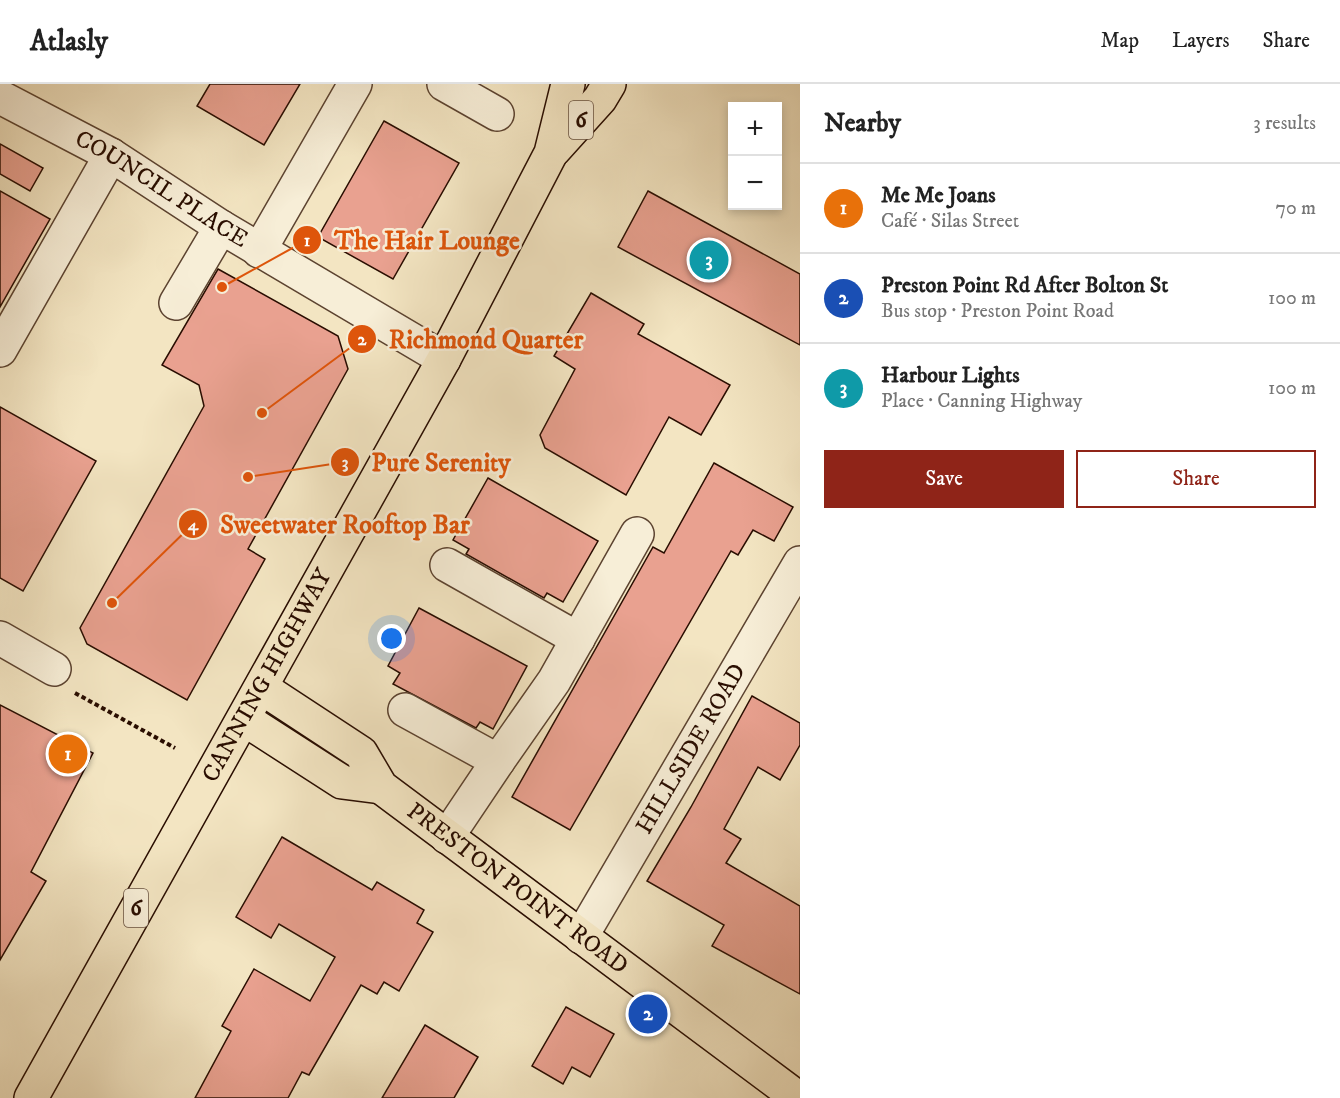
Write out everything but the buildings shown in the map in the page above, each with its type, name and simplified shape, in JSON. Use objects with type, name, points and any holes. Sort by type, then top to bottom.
[{"type":"main road","name":"CANNING HIGHWAY","points":[[31,1098],[209,775],[262,688],[444,359],[551,153],[568,84]]},
{"type":"main road","name":"CANNING HIGHWAY","points":[[551,153],[600,99],[609,84]]},
{"type":"main road","name":"PRESTON POINT ROAD","points":[[262,688],[361,753],[381,787],[798,1098]]},
{"type":"main road","name":"PRESTON POINT ROAD","points":[[244,719],[342,782],[381,787]]},
{"type":"street","points":[[260,251],[355,84]]},
{"type":"street","points":[[444,84],[496,114]]},
{"type":"street","name":"COUNCIL PLACE","points":[[0,97],[111,155],[220,227],[444,359]]},
{"type":"street","points":[[0,350],[111,155]]},
{"type":"street","points":[[176,303],[220,227]]},
{"type":"street","points":[[447,837],[554,681],[637,534]]},
{"type":"street","name":"HILLSIDE ROAD","points":[[581,937],[800,563]]},
{"type":"street","points":[[447,565],[578,639]]},
{"type":"street","points":[[0,638],[54,669]]},
{"type":"street","points":[[405,710],[498,761]]},
{"type":"path","points":[[54,669],[62,686],[175,748]]},
{"type":"place","name":"Harbour Lights","points":[[709,260]]},
{"type":"place","name":"The Hair Lounge","points":[[222,287]]},
{"type":"place","name":"Richmond Quarter","points":[[262,413]]},
{"type":"place","name":"Pure Serenity","points":[[248,477]]},
{"type":"place","name":"Sweetwater Rooftop Bar","points":[[112,603]]},
{"type":"place","name":"Me Me Joans","points":[[68,754]]},
{"type":"place","name":"Preston Point Rd After Bolton St","points":[[648,1014]]}]
